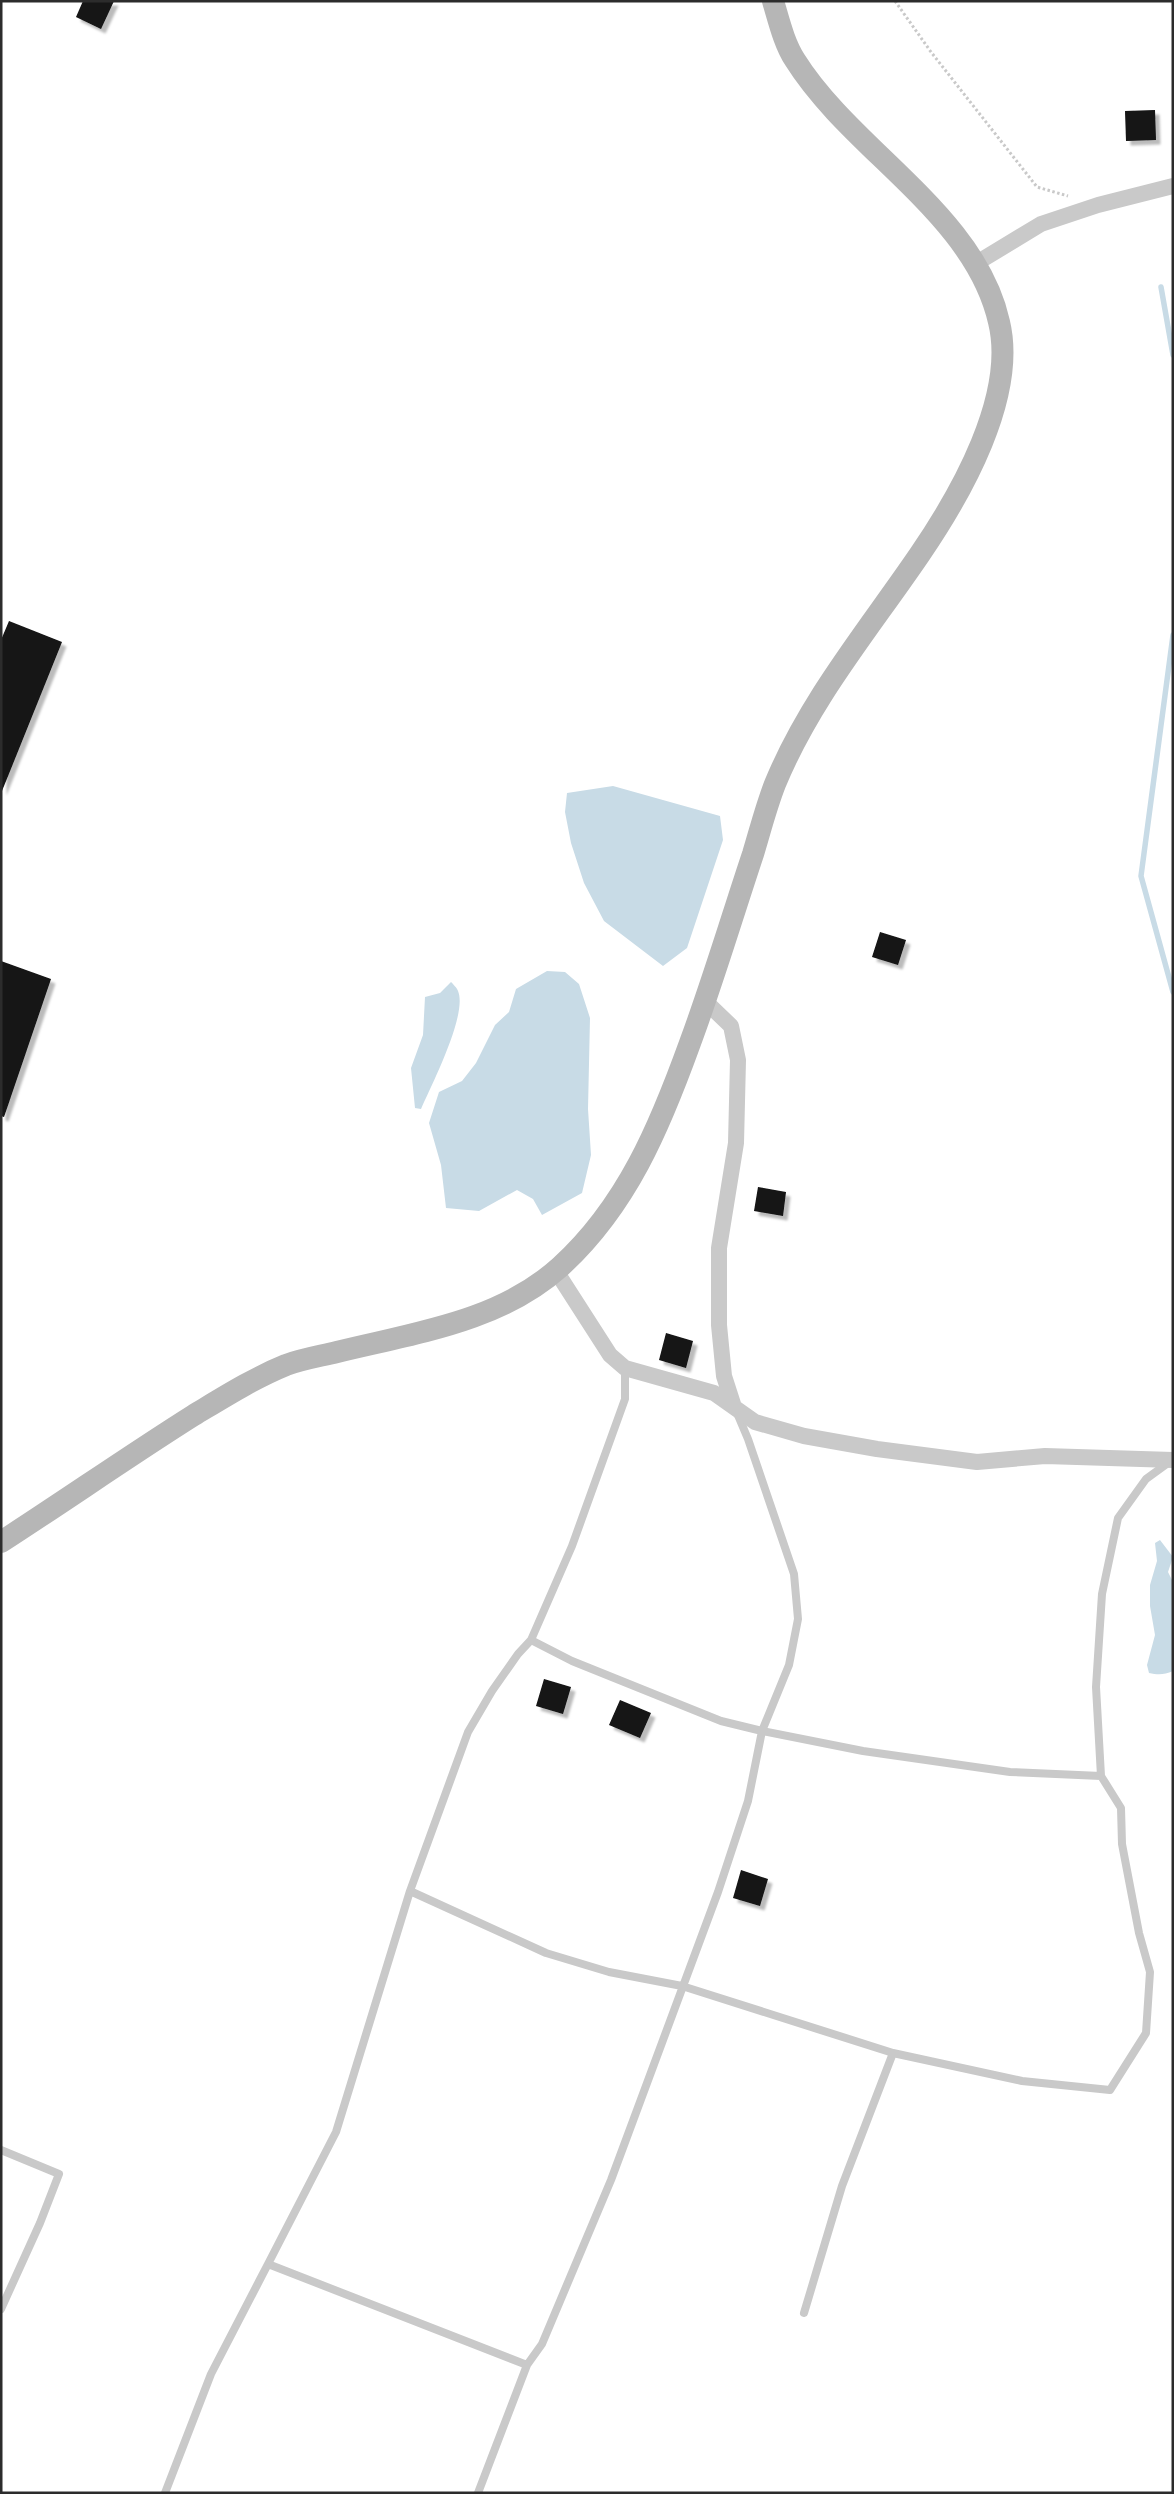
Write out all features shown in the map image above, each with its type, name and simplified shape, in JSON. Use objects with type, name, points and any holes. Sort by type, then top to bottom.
[{"type":"main road","points":[[1,1542],[165,1434],[255,1380],[288,1364],[477,1317],[523,1293],[556,1271],[593,1235],[621,1197],[642,1159],[671,1094],[705,1001],[775,785],[811,709],[938,528],[983,442],[1002,380],[1001,327],[992,295],[975,264],[945,222],[856,136],[792,57],[773,1]]},
{"type":"street","points":[[975,264],[1041,224],[1098,205],[1173,186]]},
{"type":"street","points":[[705,1001],[731,1026],[738,1060],[736,1143],[719,1248],[719,1325],[724,1376],[734,1407]]},
{"type":"street","points":[[556,1271],[610,1356],[626,1368],[714,1393],[755,1422],[804,1436],[876,1449],[977,1462],[1045,1456],[1137,1457],[1173,1461]]},
{"type":"lane","points":[[165,2493],[211,2374],[336,2132],[410,1891],[468,1732],[497,1684],[518,1654],[531,1640],[572,1546],[625,1399],[626,1368]]},
{"type":"lane","points":[[478,2493],[527,2366],[542,2344],[612,2180],[718,1892],[748,1801],[762,1731],[790,1665],[798,1619],[794,1574],[748,1440],[734,1407]]},
{"type":"lane","points":[[410,1891],[546,1953],[609,1972],[682,1986],[893,2053],[1022,2081],[1110,2090],[1146,2033],[1150,1972],[1139,1933],[1122,1844],[1121,1808],[1101,1776],[1096,1687],[1102,1594],[1118,1518],[1146,1479],[1166,1463],[1173,1461]]},
{"type":"lane","points":[[531,1640],[572,1661],[721,1721],[762,1731],[863,1751],[1010,1772],[1101,1776]]},
{"type":"lane","points":[[804,2312],[842,2186],[893,2053]]},
{"type":"lane","points":[[1,2150],[59,2174],[1,2309]]},
{"type":"lane","points":[[268,2264],[527,2366]]},
{"type":"path","points":[[895,1],[931,52],[1037,187],[1098,205]]},
{"type":"water","points":[[613,786],[720,816],[723,840],[687,948],[663,966],[604,921],[584,883],[571,843],[565,812],[567,793]]},
{"type":"water","points":[[547,971],[565,972],[579,984],[590,1018],[588,1109],[591,1155],[582,1193],[542,1215],[533,1199],[517,1190],[479,1211],[446,1208],[441,1165],[429,1123],[439,1092],[462,1081],[476,1063],[495,1025],[509,1012],[516,989]]},
{"type":"water","points":[[451,982],[457,990],[460,1002],[458,1016],[440,1068],[421,1109],[415,1108],[411,1068],[423,1035],[425,997],[440,993]]},
{"type":"water","points":[[1160,1540],[1173,1557],[1168,1572],[1173,1582],[1173,1671],[1158,1674],[1149,1673],[1147,1665],[1155,1635],[1150,1606],[1150,1585],[1157,1561],[1155,1543]]},
{"type":"building","points":[[83,1],[114,1],[101,29],[76,17]]},
{"type":"building","points":[[1155,110],[1156,140],[1126,141],[1125,111]]},
{"type":"building","points":[[9,621],[62,642],[2,791],[1,640]]},
{"type":"building","points":[[880,932],[906,940],[898,965],[872,957]]},
{"type":"building","points":[[1,961],[51,979],[4,1117],[1,1116]]},
{"type":"building","points":[[758,1187],[786,1192],[783,1216],[754,1211]]},
{"type":"building","points":[[666,1333],[693,1341],[686,1368],[659,1360]]},
{"type":"building","points":[[544,1679],[571,1687],[563,1714],[536,1706]]},
{"type":"building","points":[[620,1700],[651,1713],[640,1738],[609,1725]]},
{"type":"building","points":[[741,1870],[768,1879],[760,1906],[733,1898]]},
{"type":"waterway","points":[[1161,287],[1173,355]]},
{"type":"waterway","points":[[1173,635],[1141,876],[1173,992]]}]
